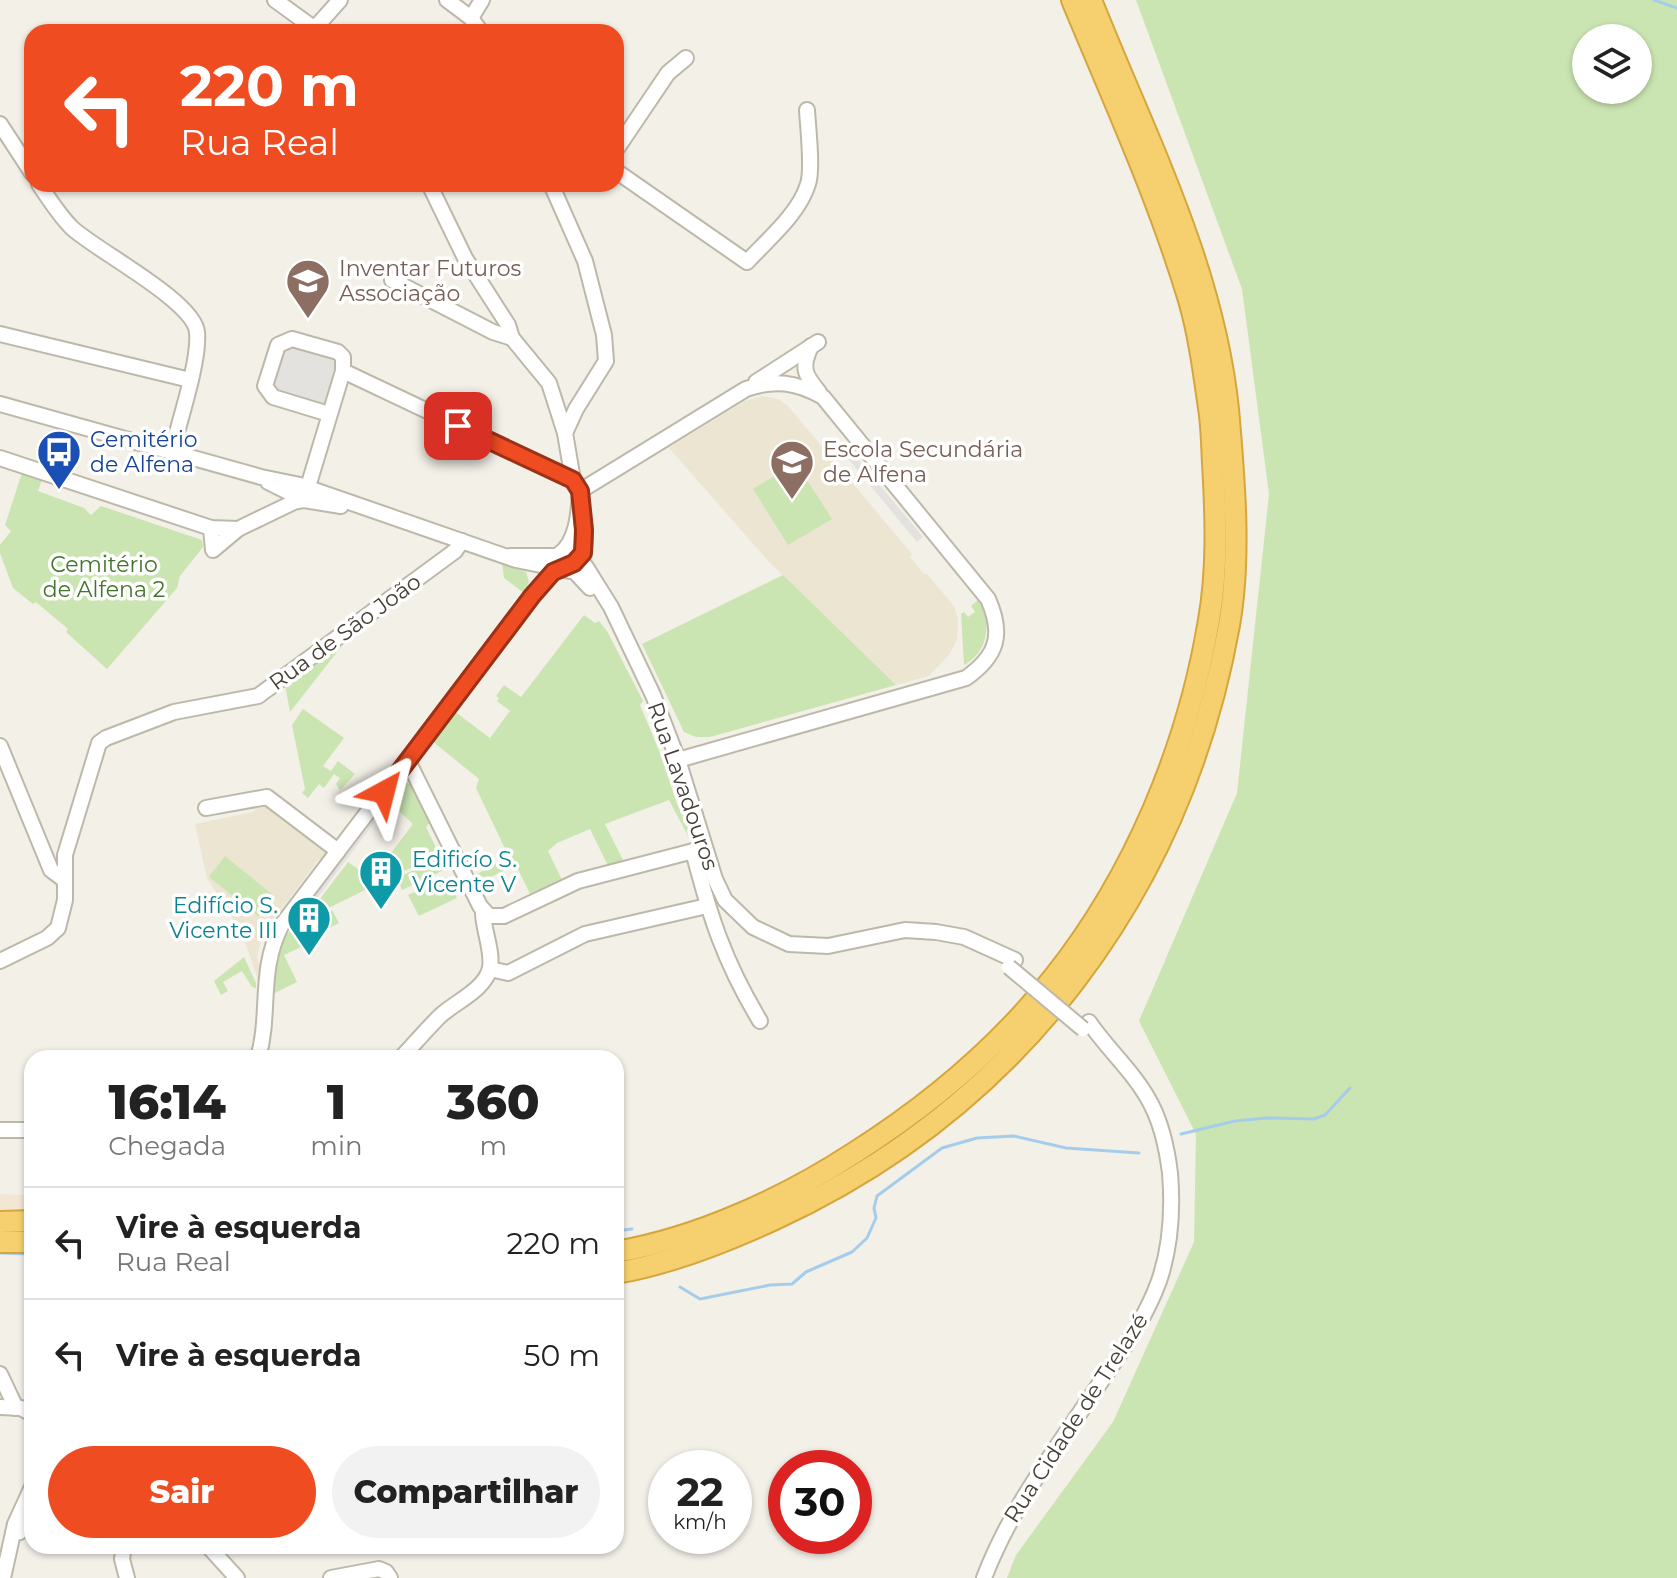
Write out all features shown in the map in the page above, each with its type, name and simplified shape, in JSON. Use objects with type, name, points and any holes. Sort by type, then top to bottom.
[{"type":"highway","points":[[624,1250],[728,1219],[817,1177],[904,1121],[983,1055],[1054,978],[1109,899],[1153,811],[1187,714],[1209,619],[1216,530],[1210,411],[1190,304],[1162,217],[1072,0]]},
{"type":"highway","points":[[624,1272],[735,1237],[828,1194],[917,1137],[995,1071],[1067,991],[1125,910],[1171,821],[1206,724],[1229,622],[1236,522],[1227,406],[1206,296],[1179,213],[1091,0]]},
{"type":"highway","points":[[0,1222],[24,1221]]},
{"type":"highway","points":[[0,1242],[24,1242]]},
{"type":"street","points":[[275,0],[309,24]]},
{"type":"street","points":[[322,24],[340,0]]},
{"type":"street","points":[[447,0],[475,24]]},
{"type":"street","points":[[471,18],[482,0]]},
{"type":"street","points":[[624,138],[668,73],[686,58]]},
{"type":"street","points":[[624,177],[747,262],[786,219],[803,197],[809,182],[807,110]]},
{"type":"street","points":[[0,124],[24,161]]},
{"type":"street","points":[[45,192],[69,225],[157,287],[196,324],[190,380],[172,451]]},
{"type":"street","points":[[433,192],[465,258],[508,325],[512,338],[549,383],[565,433],[583,518],[580,560]]},
{"type":"street","points":[[555,192],[585,261],[604,335],[606,361],[565,433]]},
{"type":"street","points":[[392,280],[493,332],[512,338]]},
{"type":"street","points":[[0,334],[190,380]]},
{"type":"street","points":[[211,528],[213,550],[238,529],[305,494],[343,371],[343,357],[338,352],[292,339],[278,345],[265,386],[268,393],[329,414]]},
{"type":"street","points":[[578,492],[814,344],[804,361],[805,374],[988,599],[995,614],[997,635],[992,653],[982,667],[966,678],[678,760]]},
{"type":"street","points":[[343,371],[578,492]]},
{"type":"street","points":[[746,389],[763,383],[791,383],[823,397]]},
{"type":"street","points":[[0,404],[172,451],[305,494],[365,508],[510,556],[545,565],[580,560]]},
{"type":"street","points":[[0,458],[211,528],[238,529]]},
{"type":"street","points":[[273,482],[273,512]]},
{"type":"street","name":"Rua de São João","points":[[0,961],[47,938],[58,928],[64,910],[65,855],[99,743],[174,712],[258,696],[444,560],[462,541]]},
{"type":"street","points":[[260,1050],[266,975],[277,934],[532,596],[545,565],[565,551],[580,560]]},
{"type":"street","name":"Rua Lavadouros","points":[[580,560],[653,695],[678,760],[699,849],[727,902]]},
{"type":"street","points":[[0,746],[51,870],[63,879]]},
{"type":"street","points":[[408,761],[483,912],[490,969],[477,987],[445,1012],[409,1050]]},
{"type":"street","points":[[206,808],[267,797],[338,851]]},
{"type":"street","points":[[483,912],[489,916],[504,916],[568,884],[699,849],[707,906],[726,959],[760,1021]]},
{"type":"street","name":"Rua Cidade de Trelazé","points":[[727,902],[753,927],[789,944],[828,946],[905,930],[964,937],[1012,964],[1086,1025],[1135,1077],[1152,1105],[1167,1147],[1172,1195],[1170,1234],[1159,1281],[1137,1329],[1030,1486],[999,1538],[984,1578]]},
{"type":"street","points":[[490,969],[508,973],[585,934],[707,906]]},
{"type":"street","points":[[0,1130],[24,1130]]},
{"type":"street","points":[[0,1374],[24,1406]]},
{"type":"street","points":[[0,1407],[24,1410]]},
{"type":"street","points":[[3,1578],[13,1533],[24,1506]]},
{"type":"street","points":[[13,1533],[20,1532],[24,1527]]},
{"type":"street","points":[[123,1554],[127,1578]]},
{"type":"street","points":[[215,1554],[237,1578]]},
{"type":"street","points":[[335,1578],[379,1569],[390,1578]]},
{"type":"shaded area","points":[[285,344],[337,358],[339,365],[326,402],[320,405],[271,388]]},
{"type":"shaded area","name":"Escola Secundária de Alfena","points":[[762,396],[778,399],[787,405],[912,554],[910,557],[924,574],[954,606],[958,620],[957,640],[949,655],[929,676],[896,685],[771,564],[669,448],[745,401]]},
{"type":"shaded area","points":[[847,446],[923,537],[917,542],[841,450]]},
{"type":"shaded area","points":[[383,800],[387,806],[309,909],[299,901]]},
{"type":"shaded area","points":[[260,802],[324,848],[326,854],[318,860],[262,935],[257,977],[242,933],[207,878],[195,824],[253,812]]},
{"type":"shaded area","points":[[0,1194],[24,1195],[24,1250],[0,1249]]},
{"type":"green space","points":[[1136,0],[1677,0],[1677,1578],[1007,1578],[1016,1555],[1113,1422],[1194,1242],[1196,1134],[1139,1021],[1237,793],[1269,494],[1242,289]]},
{"type":"green space","points":[[796,463],[832,519],[788,545],[753,489]]},
{"type":"green space","name":"Cemitério de Alfena 2","points":[[22,473],[42,479],[38,491],[84,508],[91,515],[101,506],[202,540],[203,547],[180,576],[177,588],[107,669],[66,632],[68,629],[36,602],[33,604],[13,588],[0,545],[11,531],[5,525]]},
{"type":"green space","points":[[502,564],[526,572],[529,582],[524,593],[504,578]]},
{"type":"green space","points":[[783,575],[896,685],[710,737],[696,737],[684,732],[642,644]]},
{"type":"green space","points":[[978,600],[986,617],[986,636],[978,653],[964,665],[961,614],[964,612],[968,617],[975,612],[971,606]]},
{"type":"green space","points":[[584,615],[595,623],[599,621],[607,631],[643,701],[640,705],[677,804],[682,808],[690,836],[669,800],[605,824],[624,862],[608,866],[590,829],[557,843],[548,851],[562,880],[531,896],[516,865],[476,884],[473,876],[509,857],[476,788],[479,779],[432,741],[454,711],[490,738],[510,711],[497,701],[499,698],[496,696],[504,685],[521,697]]},
{"type":"green space","points":[[342,643],[341,647],[290,712],[285,684]]},
{"type":"green space","points":[[303,709],[344,738],[323,766],[331,771],[338,761],[355,774],[340,790],[336,784],[340,778],[334,774],[324,788],[319,784],[308,798],[302,793],[305,789],[292,725]]},
{"type":"green space","points":[[400,783],[412,785],[431,821],[426,827],[439,854],[312,916],[310,912],[348,862],[365,874],[369,870],[375,874],[413,824],[387,800]]},
{"type":"green space","points":[[225,856],[274,896],[258,916],[209,877]]},
{"type":"green space","points":[[441,857],[446,869],[402,890],[397,878]]},
{"type":"green space","points":[[446,877],[457,898],[419,916],[408,895]]},
{"type":"green space","points":[[332,910],[339,923],[307,944],[299,929]]},
{"type":"green space","points":[[294,928],[303,946],[284,955],[297,982],[273,994],[281,948]]},
{"type":"green space","points":[[244,957],[256,988],[252,987],[242,971],[223,982],[228,991],[221,995],[214,981]]},
{"type":"waterway","points":[[1654,0],[1677,8]]},
{"type":"waterway","points":[[1181,1134],[1235,1121],[1314,1119],[1325,1115],[1350,1088]]},
{"type":"waterway","points":[[680,1287],[700,1299],[770,1285],[792,1284],[806,1272],[852,1252],[867,1238],[876,1218],[874,1208],[877,1196],[942,1148],[977,1138],[1014,1136],[1066,1148],[1139,1153]]},
{"type":"waterway","points":[[624,1230],[632,1229]]},
{"type":"waterway","points":[[0,1253],[24,1254]]},
{"type":"place","name":"Inventar Futuros Associação","points":[[308,320]]},
{"type":"place","name":"Cemitério de Alfena","points":[[59,491]]},
{"type":"place","name":"Escola Secundária de Alfena","points":[[792,501]]},
{"type":"place","name":"Edificío S. Vicente V","points":[[381,911]]},
{"type":"place","name":"Edifício S. Vicente III","points":[[309,957]]},
{"type":"route","points":[[384,792],[532,596],[553,572],[568,567],[583,553],[580,491],[573,480],[458,426]]}]
